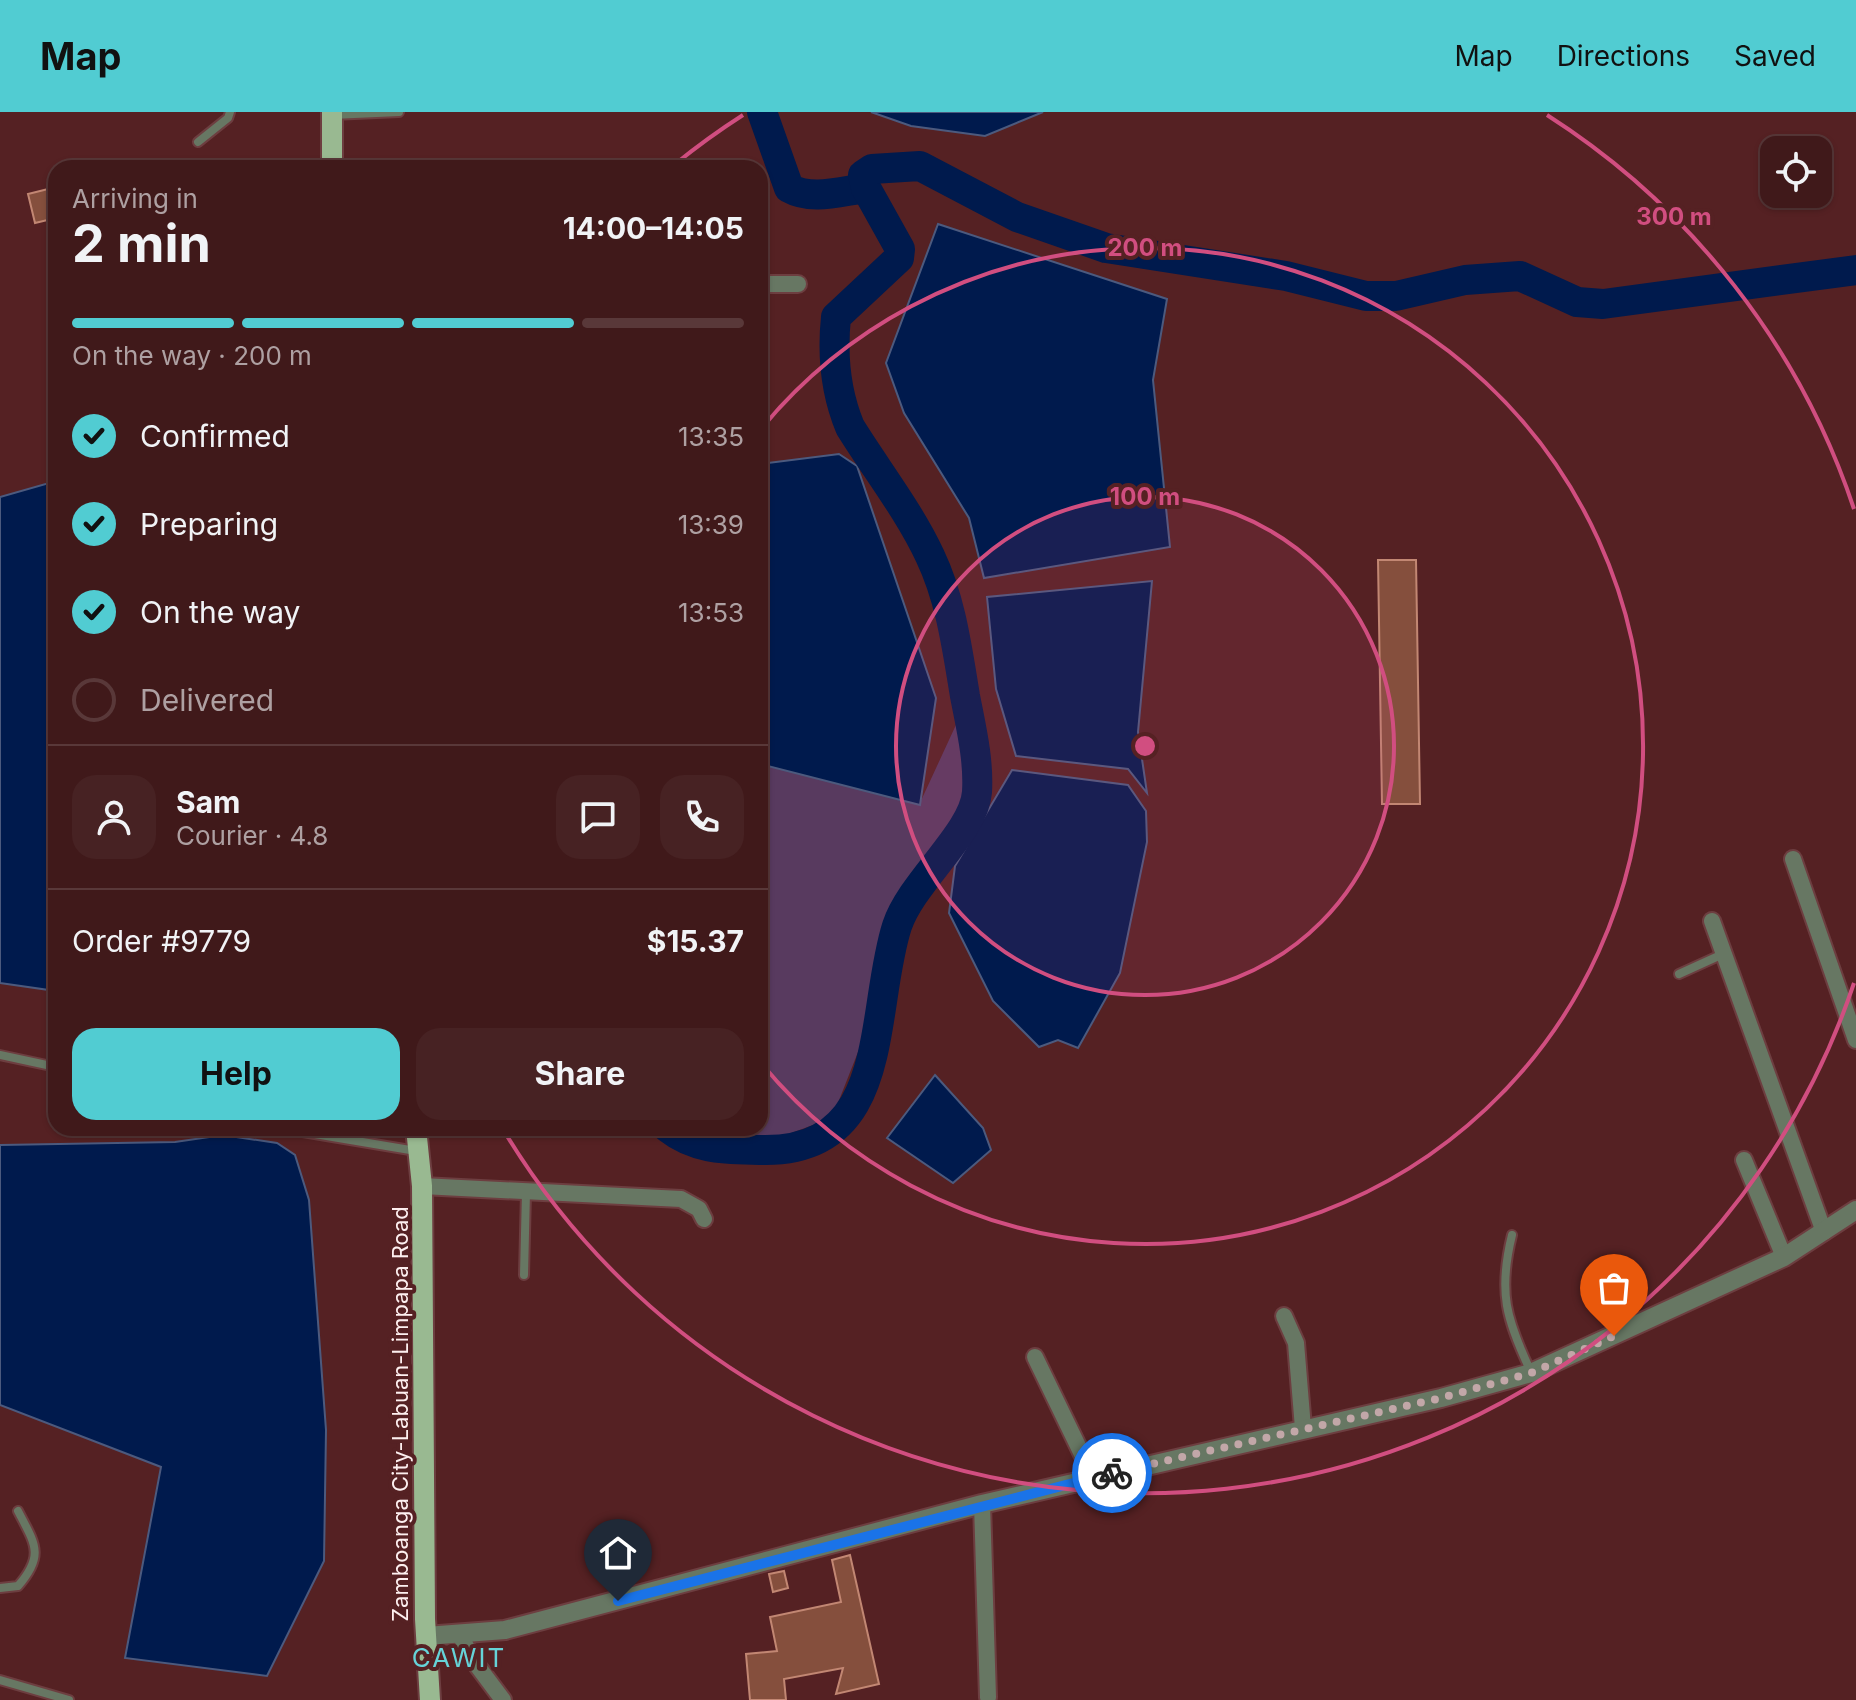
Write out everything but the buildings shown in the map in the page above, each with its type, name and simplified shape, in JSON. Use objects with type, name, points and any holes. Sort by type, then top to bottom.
[{"type":"main road","points":[[332,114],[332,160]]},
{"type":"main road","name":"Zamboanga City-Labuan-Limpapa Road","points":[[417,1136],[422,1186],[426,1636],[430,1700]]},
{"type":"street","points":[[768,284],[798,284]]},
{"type":"street","points":[[1793,859],[1856,1040]]},
{"type":"street","points":[[1712,921],[1824,1232]]},
{"type":"street","points":[[1744,1160],[1784,1257]]},
{"type":"street","points":[[422,1186],[681,1199],[699,1209],[704,1219]]},
{"type":"street","points":[[426,1636],[505,1630],[982,1504],[1441,1398],[1531,1373],[1784,1257],[1856,1210]]},
{"type":"street","points":[[1284,1316],[1296,1343],[1303,1428]]},
{"type":"street","points":[[1035,1357],[1093,1477]]},
{"type":"street","points":[[982,1504],[988,1697]]},
{"type":"street","points":[[459,1633],[473,1660],[503,1700]]},
{"type":"lane","points":[[198,142],[228,118],[230,112]]},
{"type":"lane","points":[[332,114],[399,112]]},
{"type":"lane","points":[[1679,974],[1723,954]]},
{"type":"lane","points":[[0,1055],[48,1065]]},
{"type":"lane","points":[[328,1136],[420,1151]]},
{"type":"lane","points":[[524,1275],[526,1192]]},
{"type":"lane","points":[[1512,1235],[1503,1294],[1511,1330],[1531,1373]]},
{"type":"lane","points":[[0,1588],[18,1586],[33,1569],[37,1555],[18,1511]]},
{"type":"lane","points":[[0,1680],[69,1700]]},
{"type":"shaded area","points":[[961,714],[972,768],[960,806],[890,917],[860,1047],[832,1118],[767,1142],[724,1136],[768,1136],[768,766],[919,805]]},
{"type":"water","points":[[871,112],[1043,112],[985,136],[911,126]]},
{"type":"water","points":[[938,224],[1167,299],[1153,380],[1170,547],[984,578],[969,518],[904,413],[886,363]]},
{"type":"water","points":[[839,454],[857,466],[936,698],[920,805],[768,766],[768,463]]},
{"type":"water","points":[[48,483],[48,990],[0,983],[0,497]]},
{"type":"water","points":[[1152,581],[1138,732],[1147,793],[1128,769],[1016,756],[996,689],[987,597]]},
{"type":"water","points":[[1012,770],[1128,785],[1146,811],[1147,842],[1120,973],[1078,1048],[1058,1040],[1039,1047],[993,1001],[949,913],[955,866]]},
{"type":"water","points":[[935,1075],[983,1128],[991,1150],[953,1183],[887,1138]]},
{"type":"water","points":[[230,1136],[277,1143],[295,1155],[309,1200],[326,1430],[324,1561],[267,1676],[125,1658],[161,1467],[0,1405],[0,1145],[175,1142]]},
{"type":"waterway","points":[[762,112],[789,188],[817,195],[866,188]]},
{"type":"waterway","points":[[681,1136],[700,1144],[760,1150],[803,1145],[834,1129],[854,1104],[868,1072],[897,926],[915,892],[965,824],[977,792],[974,744],[956,642],[943,590],[930,556],[912,523],[850,427],[838,387],[834,346],[836,317],[899,258],[900,249],[866,188],[863,175],[872,169],[920,166],[1017,217],[1106,248],[1286,276],[1366,296],[1396,296],[1465,280],[1520,276],[1577,302],[1603,304],[1856,270]]},
{"type":"way so far","points":[[1112,1473],[1441,1398],[1531,1373],[1614,1336]]},
{"type":"district","name":"CAWIT","points":[[459,1658]]},
{"type":"route","points":[[618,1601],[982,1504],[1112,1473]]}]
